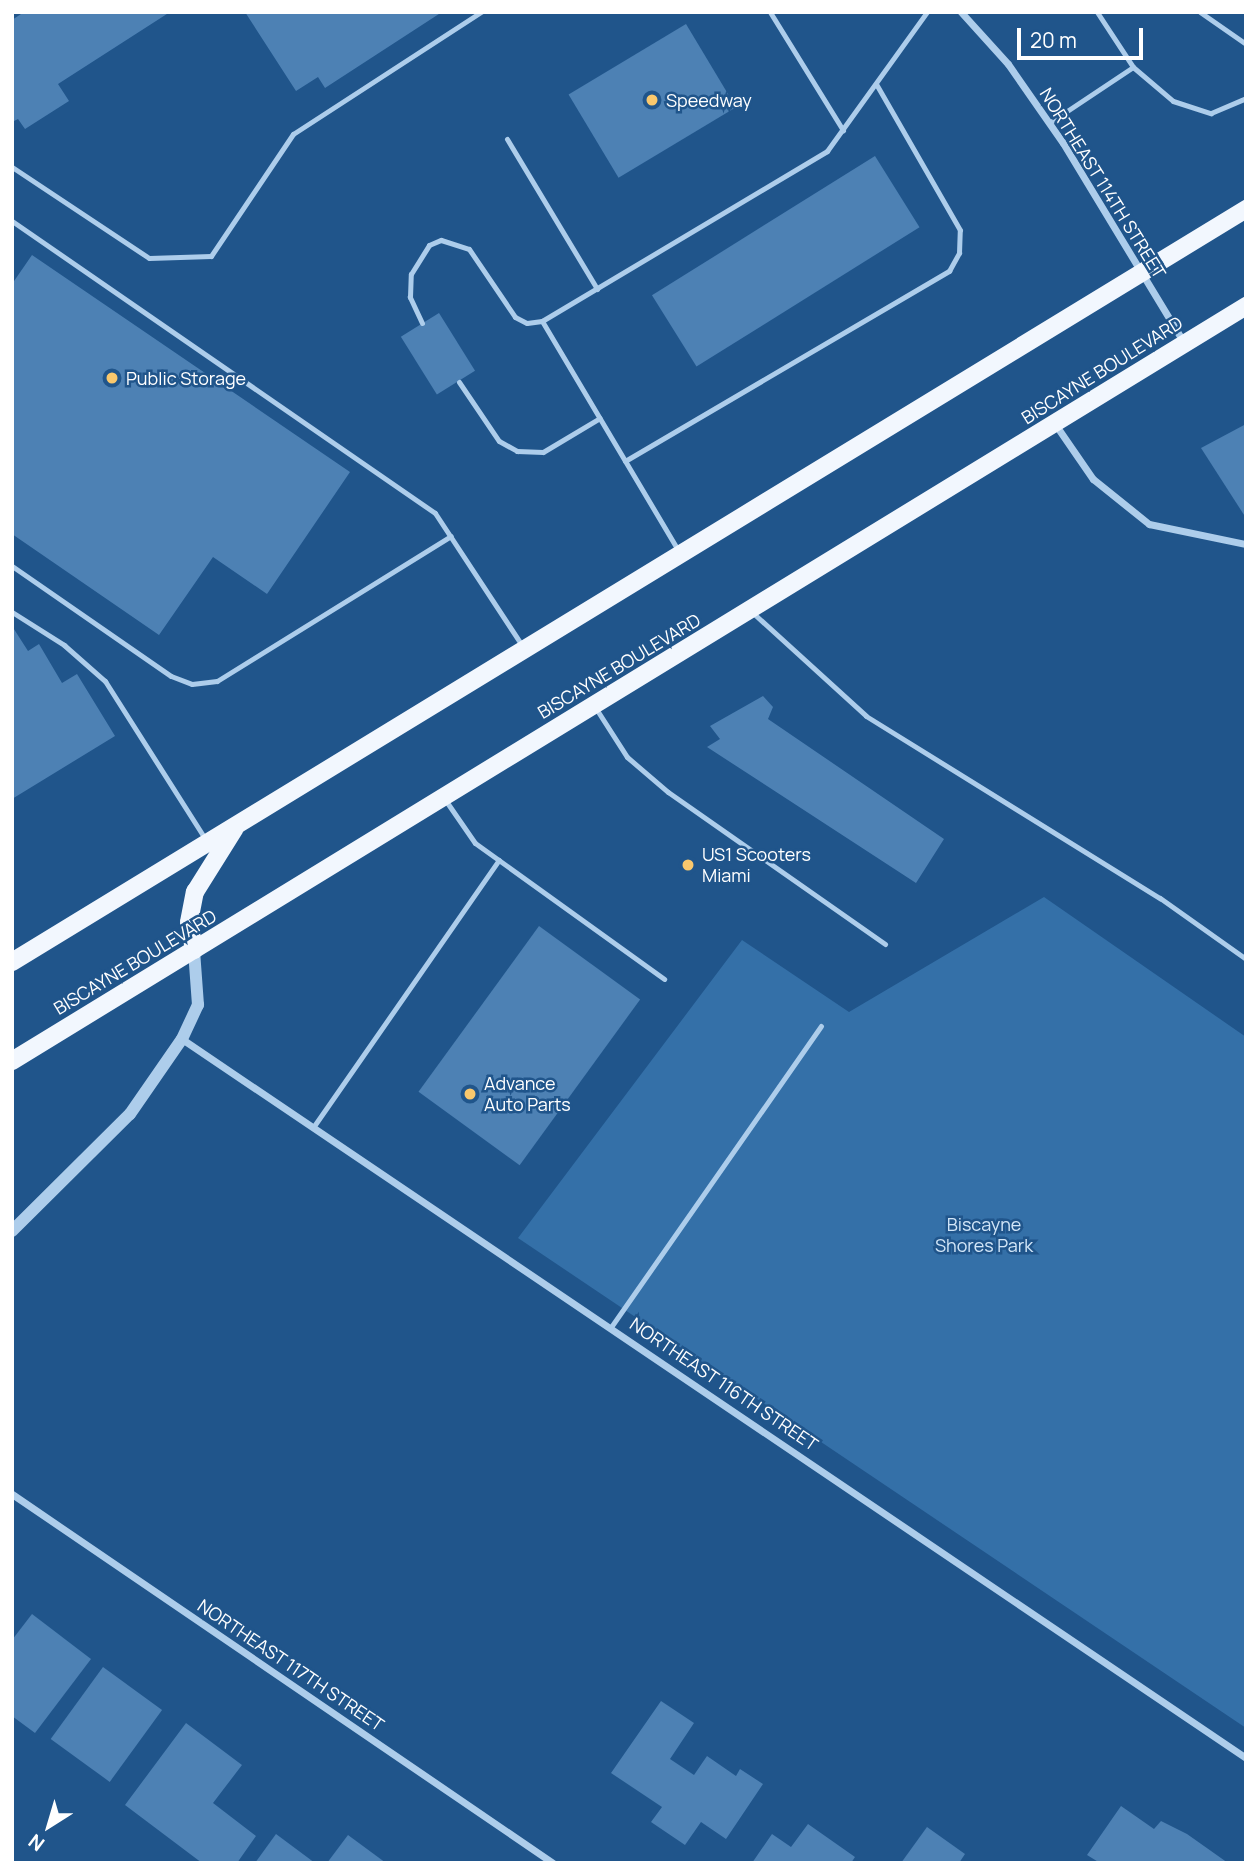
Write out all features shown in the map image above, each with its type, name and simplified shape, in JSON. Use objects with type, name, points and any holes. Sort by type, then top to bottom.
[{"type":"main road","points":[[12,962],[1246,209]]},
{"type":"main road","name":"BISCAYNE BOULEVARD","points":[[12,1061],[1246,306]]},
{"type":"main road","points":[[194,950],[189,922],[195,892],[237,825]]},
{"type":"street","name":"NORTHEAST 114TH STREET","points":[[961,12],[1008,64],[1049,123],[1184,343]]},
{"type":"street","points":[[1055,424],[1093,479],[1149,524],[1246,544]]},
{"type":"street","points":[[12,1231],[130,1114],[182,1039],[198,1005],[194,950]]},
{"type":"street","name":"NORTHEAST 116TH STREET","points":[[182,1039],[1246,1758]]},
{"type":"street","name":"NORTHEAST 117TH STREET","points":[[12,1494],[553,1863]]},
{"type":"lane","points":[[12,167],[149,258],[211,256],[293,134],[481,12]]},
{"type":"lane","points":[[770,12],[843,130]]},
{"type":"lane","points":[[422,323],[410,297],[411,274],[429,245],[441,240],[469,248],[515,317],[527,323],[542,321],[827,151],[927,12]]},
{"type":"lane","points":[[1097,12],[1133,67],[1173,101],[1191,110],[1220,112],[1246,98]]},
{"type":"lane","points":[[1200,12],[1246,44]]},
{"type":"lane","points":[[1049,123],[1133,67]]},
{"type":"lane","points":[[625,461],[948,271],[959,253],[960,230],[876,84]]},
{"type":"lane","points":[[507,139],[597,289]]},
{"type":"lane","points":[[12,220],[406,489],[435,513],[524,649]]},
{"type":"lane","points":[[542,321],[680,553]]},
{"type":"lane","points":[[459,382],[499,441],[517,451],[543,452],[600,418]]},
{"type":"lane","points":[[12,566],[172,676],[192,684],[217,681],[451,536]]},
{"type":"lane","points":[[750,611],[866,716],[1160,898],[1246,959]]},
{"type":"lane","points":[[12,612],[73,653],[104,681],[208,842]]},
{"type":"lane","points":[[594,705],[627,757],[667,792],[885,944]]},
{"type":"lane","points":[[443,797],[475,843],[664,979]]},
{"type":"lane","points":[[314,1126],[499,860]]},
{"type":"lane","points":[[611,1327],[821,1026]]},
{"type":"green space","name":"Biscayne Shores Park","points":[[1044,897],[1246,1037],[1246,1728],[518,1238],[742,940],[849,1012]]},
{"type":"building","points":[[24,12],[170,12],[58,84],[69,101],[25,129],[18,119],[12,122],[12,20]]},
{"type":"building","points":[[245,12],[442,12],[325,88],[318,77],[296,91]]},
{"type":"building","name":"Speedway","points":[[686,24],[736,107],[619,178],[569,95]]},
{"type":"building","points":[[875,156],[920,227],[696,367],[652,295]]},
{"type":"building","name":"Public Storage","points":[[32,255],[350,472],[267,594],[213,557],[159,635],[12,534],[12,284]]},
{"type":"building","points":[[439,313],[475,371],[437,395],[401,337]]},
{"type":"building","points":[[1246,424],[1246,518],[1201,448]]},
{"type":"building","points":[[12,626],[28,651],[39,644],[62,683],[77,674],[115,736],[12,799]]},
{"type":"building","points":[[763,696],[773,707],[768,719],[944,839],[916,883],[707,747],[720,739],[710,726]]},
{"type":"building","points":[[539,926],[640,999],[520,1165],[419,1092]]},
{"type":"building","points":[[32,1614],[91,1659],[35,1733],[12,1716],[12,1640]]},
{"type":"building","points":[[103,1667],[162,1710],[110,1782],[51,1739]]},
{"type":"building","points":[[661,1701],[694,1723],[670,1759],[694,1775],[707,1756],[736,1776],[740,1769],[763,1784],[726,1839],[701,1822],[685,1845],[651,1822],[662,1807],[611,1773]]},
{"type":"building","points":[[186,1723],[242,1765],[213,1803],[256,1836],[237,1863],[202,1863],[125,1805]]},
{"type":"building","points":[[1121,1806],[1154,1829],[1161,1821],[1187,1834],[1228,1863],[1100,1863],[1087,1855]]},
{"type":"building","points":[[808,1824],[855,1857],[851,1863],[752,1863],[772,1834],[791,1847]]},
{"type":"building","points":[[927,1827],[965,1854],[959,1863],[901,1863]]},
{"type":"building","points":[[276,1834],[315,1863],[255,1863]]},
{"type":"building","points":[[348,1835],[386,1863],[327,1863]]},
{"type":"place","name":"Speedway","points":[[652,100]]},
{"type":"place","name":"Public Storage","points":[[112,378]]},
{"type":"place","name":"US1 Scooters Miami","points":[[688,865]]},
{"type":"place","name":"Advance Auto Parts","points":[[470,1094]]}]
